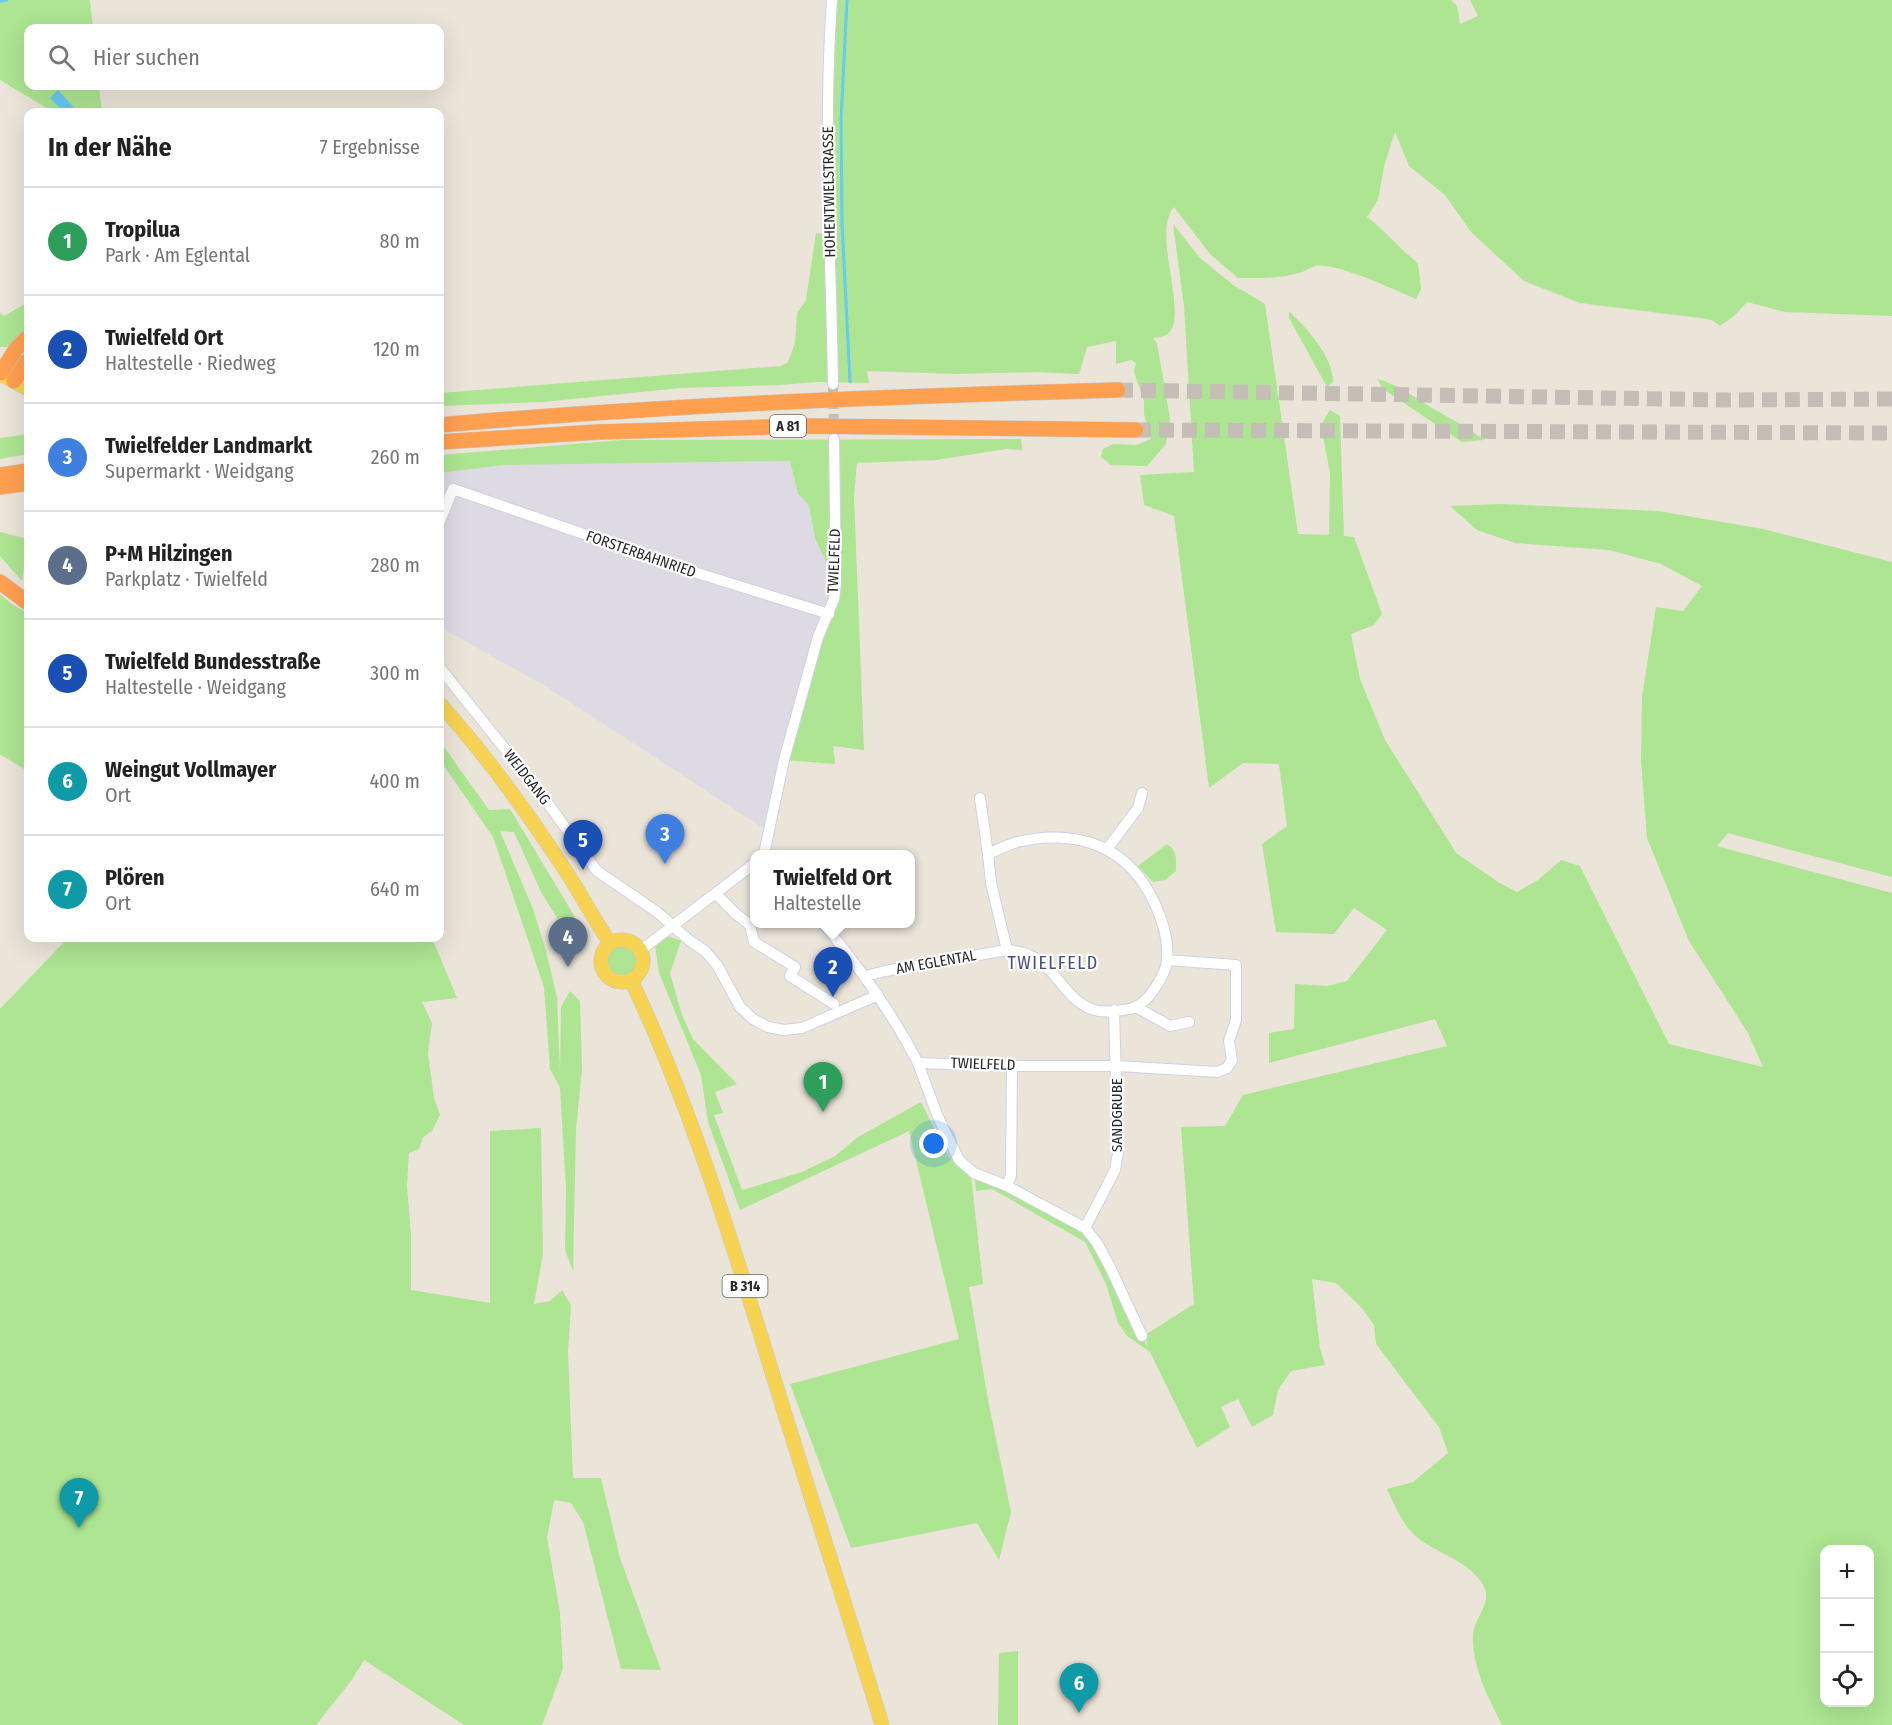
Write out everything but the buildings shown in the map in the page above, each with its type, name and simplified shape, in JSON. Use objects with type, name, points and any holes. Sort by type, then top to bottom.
[{"type":"highway","points":[[5,376],[16,349],[24,341]]},
{"type":"highway","points":[[5,376],[24,363]]},
{"type":"highway","name":"A 81","points":[[444,425],[735,404],[1118,390]]},
{"type":"highway","name":"A 81","points":[[444,442],[598,432],[793,426],[1136,430]]},
{"type":"highway","points":[[0,475],[24,472]]},
{"type":"highway","points":[[0,487],[24,484]]},
{"type":"highway","points":[[0,582],[24,600]]},
{"type":"main road","points":[[5,376],[24,387]]},
{"type":"main road","points":[[444,709],[489,763],[530,819],[571,879],[610,943]]},
{"type":"main road","points":[[621,939],[627,940],[641,950],[644,962],[642,968],[640,973],[631,980],[618,982],[602,970],[601,957],[605,947],[610,943],[621,939]]},
{"type":"main road","name":"B 314","points":[[631,980],[668,1062],[710,1177],[882,1725]]},
{"type":"street","name":"HOHENTWIELSTRASSE","points":[[832,0],[827,60],[833,384]]},
{"type":"street","name":"TWIELFELD","points":[[765,850],[784,760],[818,637],[829,614],[836,583],[834,439]]},
{"type":"street","name":"FORSTERBAHNRIED","points":[[444,511],[453,489],[696,573],[829,614]]},
{"type":"street","name":"WEIDGANG","points":[[444,673],[541,794],[597,870],[673,925]]},
{"type":"street","points":[[1107,849],[1138,808],[1142,793]]},
{"type":"street","points":[[980,798],[991,883],[1007,950]]},
{"type":"street","points":[[988,854],[1015,843],[1047,837],[1083,840],[1107,849],[1128,864],[1143,882],[1158,909],[1167,960],[1162,976],[1152,993],[1136,1007],[1170,1026],[1189,1022]]},
{"type":"street","points":[[641,950],[750,867]]},
{"type":"street","points":[[716,894],[750,925]]},
{"type":"street","points":[[673,925],[705,951],[717,965],[740,1006],[753,1019],[768,1027],[784,1030],[802,1028],[878,995]]},
{"type":"street","points":[[751,928],[754,942],[795,967],[790,976],[834,1004]]},
{"type":"street","points":[[827,928],[866,976],[902,1030],[918,1063],[938,1117],[959,1160],[974,1173],[1007,1186],[1085,1228],[1097,1243],[1142,1336]]},
{"type":"street","name":"AM EGLENTAL","points":[[866,976],[1007,950],[1031,955],[1053,973],[1082,1006],[1101,1011],[1136,1007]]},
{"type":"street","name":"TWIELFELD","points":[[918,1063],[1117,1066],[1216,1072],[1227,1068],[1232,1060],[1229,1041],[1236,1020],[1236,965],[1167,960]]},
{"type":"street","points":[[1114,1010],[1117,1066]]},
{"type":"street","points":[[1007,1186],[1011,1175],[1012,1066]]},
{"type":"street","name":"SANDGRUBE","points":[[1085,1228],[1115,1170],[1118,1154],[1117,1066]]},
{"type":"shaded area","points":[[790,461],[798,494],[809,505],[815,538],[836,583],[768,831],[547,687],[444,629],[444,472],[504,465]]},
{"type":"green space","points":[[0,0],[90,0],[93,24],[24,24],[24,90],[99,90],[102,108],[46,108],[0,80]]},
{"type":"green space","points":[[832,0],[1451,0],[1457,6],[1460,24],[1478,16],[1470,0],[1892,0],[1892,316],[1785,312],[1747,302],[1734,316],[1720,326],[1712,320],[1700,318],[1580,303],[1524,281],[1471,232],[1445,195],[1409,166],[1395,132],[1384,166],[1378,200],[1367,217],[1418,263],[1421,289],[1416,299],[1365,278],[1324,266],[1315,266],[1286,276],[1238,278],[1210,254],[1174,207],[1168,219],[1166,236],[1174,295],[1173,327],[1166,335],[1153,338],[1157,343],[1170,419],[1166,444],[1147,466],[1111,465],[1101,457],[1103,449],[1113,444],[1137,445],[1151,439],[1144,414],[1144,401],[1134,372],[1136,363],[1131,360],[1116,364],[1116,341],[1087,347],[1079,374],[867,371],[869,383],[815,382],[681,388],[543,402],[444,406],[444,393],[781,366],[788,362],[795,343],[797,313],[806,300],[816,233],[829,235]]},
{"type":"green space","points":[[1173,224],[1199,257],[1233,285],[1265,304],[1298,534],[1329,535],[1330,473],[1321,425],[1330,410],[1340,416],[1344,536],[1354,537],[1382,614],[1374,625],[1351,634],[1360,679],[1385,740],[1456,853],[1498,882],[1517,892],[1538,880],[1561,860],[1580,866],[1669,1044],[1763,1067],[1748,1033],[1689,941],[1647,838],[1641,760],[1642,697],[1656,607],[1683,611],[1702,586],[1661,564],[1609,550],[1515,543],[1477,530],[1450,506],[1503,504],[1658,511],[1763,529],[1892,562],[1892,877],[1728,833],[1717,846],[1892,893],[1892,1725],[1502,1725],[1482,1682],[1473,1647],[1474,1628],[1486,1597],[1482,1583],[1469,1569],[1419,1539],[1400,1516],[1387,1489],[1413,1482],[1448,1453],[1439,1427],[1376,1344],[1374,1325],[1362,1308],[1336,1283],[1312,1279],[1320,1349],[1325,1365],[1291,1371],[1278,1390],[1273,1415],[1252,1427],[1238,1399],[1221,1407],[1230,1427],[1197,1448],[1150,1352],[1127,1336],[1118,1323],[1106,1284],[1085,1242],[992,1189],[976,1191],[974,1173],[1085,1228],[1148,1348],[1145,1335],[1194,1304],[1181,1127],[1225,1126],[1243,1095],[1447,1046],[1435,1019],[1269,1063],[1269,1033],[1294,1029],[1295,984],[1328,986],[1347,981],[1387,930],[1354,908],[1334,934],[1276,932],[1262,844],[1287,826],[1279,764],[1243,763],[1209,788],[1174,516],[1144,505],[1140,475],[1194,472],[1184,306]]},
{"type":"green space","points":[[24,304],[24,333],[10,347],[0,347],[0,313],[4,316]]},
{"type":"green space","points":[[1289,311],[1311,335],[1329,362],[1333,382],[1327,387],[1289,318]]},
{"type":"green space","points":[[1377,379],[1403,390],[1484,440],[1462,442],[1383,389]]},
{"type":"green space","points":[[24,435],[24,455],[0,459],[0,438]]},
{"type":"green space","points":[[1021,439],[1022,450],[1006,449],[936,460],[857,463],[854,497],[864,750],[833,746],[835,764],[784,760],[836,583],[815,538],[809,505],[798,494],[790,461],[504,465],[444,472],[444,455],[622,440]]},
{"type":"green space","points":[[0,532],[24,538],[22,581],[0,556]]},
{"type":"green space","points":[[0,594],[24,611],[24,769],[0,754]]},
{"type":"green space","points":[[444,747],[489,810],[510,809],[575,917],[582,941],[577,950],[541,892],[514,832],[500,831],[533,909],[546,951],[557,997],[560,1071],[561,1007],[570,991],[580,1001],[582,1068],[576,1130],[573,1271],[565,1250],[566,1189],[560,1088],[550,1069],[544,987],[493,837],[444,766]]},
{"type":"green space","points":[[1167,844],[1175,853],[1176,871],[1165,880],[1153,882],[1138,866]]},
{"type":"green space","points":[[668,936],[681,941],[670,973],[682,1015],[693,1039],[737,1084],[715,1092],[723,1113],[714,1115],[742,1190],[802,1172],[835,1156],[858,1137],[921,1102],[948,1156],[971,1175],[983,1284],[969,1287],[988,1400],[1011,1512],[999,1560],[977,1523],[851,1548],[790,1384],[959,1339],[909,1131],[740,1210],[708,1122],[701,1075],[659,973],[655,945]]},
{"type":"green space","points":[[64,942],[434,942],[457,998],[422,1002],[432,1023],[428,1053],[434,1098],[440,1115],[432,1131],[423,1137],[419,1149],[409,1153],[407,1186],[411,1234],[411,1290],[490,1303],[490,1131],[541,1128],[543,1254],[534,1304],[550,1301],[562,1290],[571,1305],[568,1352],[573,1478],[601,1478],[620,1558],[661,1670],[621,1669],[583,1522],[571,1503],[554,1500],[547,1538],[560,1612],[563,1669],[542,1725],[464,1725],[364,1660],[351,1681],[316,1725],[0,1725],[0,1009]]},
{"type":"green space","points":[[621,944],[632,949],[637,960],[632,971],[621,976],[610,971],[605,960],[610,949]]},
{"type":"green space","points":[[1018,1651],[1018,1725],[998,1725],[999,1653]]},
{"type":"water","points":[[58,90],[74,108],[60,108],[50,98]]},
{"type":"waterway","points":[[0,1],[7,0]]},
{"type":"waterway","points":[[847,0],[841,120],[842,223],[850,382]]},
{"type":"tunnel","points":[[833,384],[834,432]]},
{"type":"tunnel","points":[[1118,390],[1728,400],[1892,399]]},
{"type":"tunnel","points":[[1136,430],[1892,433]]},
{"type":"place","name":"Twielfelder Landmarkt","points":[[665,864]]},
{"type":"place","name":"Twielfeld Bundesstraße","points":[[583,870]]},
{"type":"place","name":"P+M Hilzingen","points":[[568,967]]},
{"type":"place","name":"Twielfeld Ort","points":[[833,997]]},
{"type":"place","name":"Tropilua","points":[[823,1112]]},
{"type":"place","name":"Plören","points":[[79,1528]]},
{"type":"place","name":"Weingut Vollmayer","points":[[1079,1713]]},
{"type":"district","name":"TWIELFELD","points":[[1053,963]]}]
